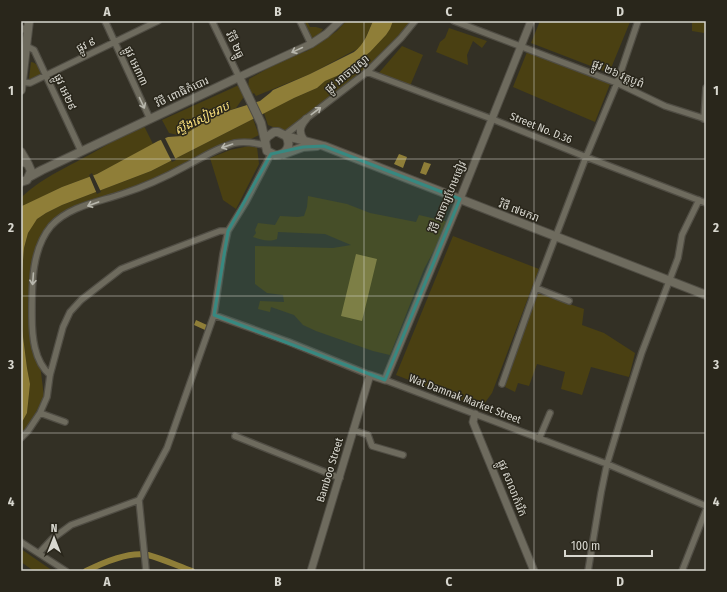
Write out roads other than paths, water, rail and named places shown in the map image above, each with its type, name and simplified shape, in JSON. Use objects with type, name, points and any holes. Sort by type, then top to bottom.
[{"type":"main road","points":[[22,86],[26,46],[26,26]]},
{"type":"main road","points":[[239,77],[260,121],[267,150],[271,154],[283,154],[288,148],[289,144],[286,136],[278,132],[274,132],[260,121]]},
{"type":"main road","name":"វិថី ពោធិកំបោរ","points":[[24,182],[42,170],[239,77]]},
{"type":"main road","points":[[265,143],[267,137],[274,132]]},
{"type":"main road","name":"វិថី ៧មករា","points":[[286,136],[324,146],[706,296]]},
{"type":"main road","name":"វិថី ៧មករា","points":[[283,154],[303,147],[324,146]]},
{"type":"main road","points":[[21,152],[31,171],[24,182]]},
{"type":"main road","points":[[26,163],[42,170]]},
{"type":"street","name":"ផ្លូវ អេ៣៣","points":[[105,21],[150,119]]},
{"type":"street","name":"ផ្លូវ ៩","points":[[22,86],[158,21]]},
{"type":"street","name":"វិថី ២ធ្នូ","points":[[212,21],[239,77]]},
{"type":"street","points":[[300,21],[311,44]]},
{"type":"street","name":"វិថី ពោធិកំបោរ","points":[[239,77],[311,44],[326,34],[340,21]]},
{"type":"street","name":"ផ្លូវ អាចារ្យស្វា","points":[[286,136],[368,72],[401,38],[414,21]]},
{"type":"street","name":"ផ្លូវ ២៦ វត្តបូព៌","points":[[454,21],[617,83],[665,106],[705,119]]},
{"type":"street","name":"វិថី អាចារ្យហែមចៀវ","points":[[384,380],[460,199],[531,21]]},
{"type":"street","points":[[502,384],[536,288],[586,157],[617,83],[638,21]]},
{"type":"street","name":"ផ្លូវ អេ២៩","points":[[26,46],[34,50],[81,151]]},
{"type":"street","name":"Street No. D.36","points":[[368,72],[706,203]]},
{"type":"street","points":[[705,119],[706,88]]},
{"type":"street","points":[[304,140],[300,132],[306,119]]},
{"type":"street","points":[[50,375],[43,366],[34,344],[32,330],[32,302],[35,262],[41,241],[52,226],[74,210],[122,194],[146,184],[224,147],[236,143],[265,143]]},
{"type":"street","points":[[146,570],[139,500],[167,448],[214,315],[228,231],[246,202],[271,154]]},
{"type":"street","points":[[588,571],[595,521],[607,464],[642,352],[678,258],[682,235],[699,200]]},
{"type":"street","points":[[21,438],[28,431],[40,413],[47,397],[50,375],[63,327],[70,312],[91,292],[122,269],[220,231],[228,231]]},
{"type":"street","points":[[536,288],[569,301]]},
{"type":"street","name":"Wat Damnak Market Street","points":[[214,315],[607,464],[706,506]]},
{"type":"street","name":"Bamboo Street","points":[[311,571],[370,375]]},
{"type":"street","points":[[40,413],[65,422]]},
{"type":"street","points":[[538,439],[550,413]]},
{"type":"street","name":"ផ្លូវ សាលាកំរើក","points":[[475,414],[473,422],[534,571]]},
{"type":"street","points":[[354,430],[368,435],[372,446],[403,455]]},
{"type":"street","points":[[235,436],[340,478]]},
{"type":"street","points":[[38,553],[52,539],[71,525],[139,500]]},
{"type":"street","points":[[682,571],[706,510]]},
{"type":"street","points":[[21,542],[66,571]]},
{"type":"waterway","points":[[86,571],[116,558],[141,554],[148,555],[192,571]]},
{"type":"water label","name":"ស្ទឹងសៀមរាប","points":[[202,118]]}]
